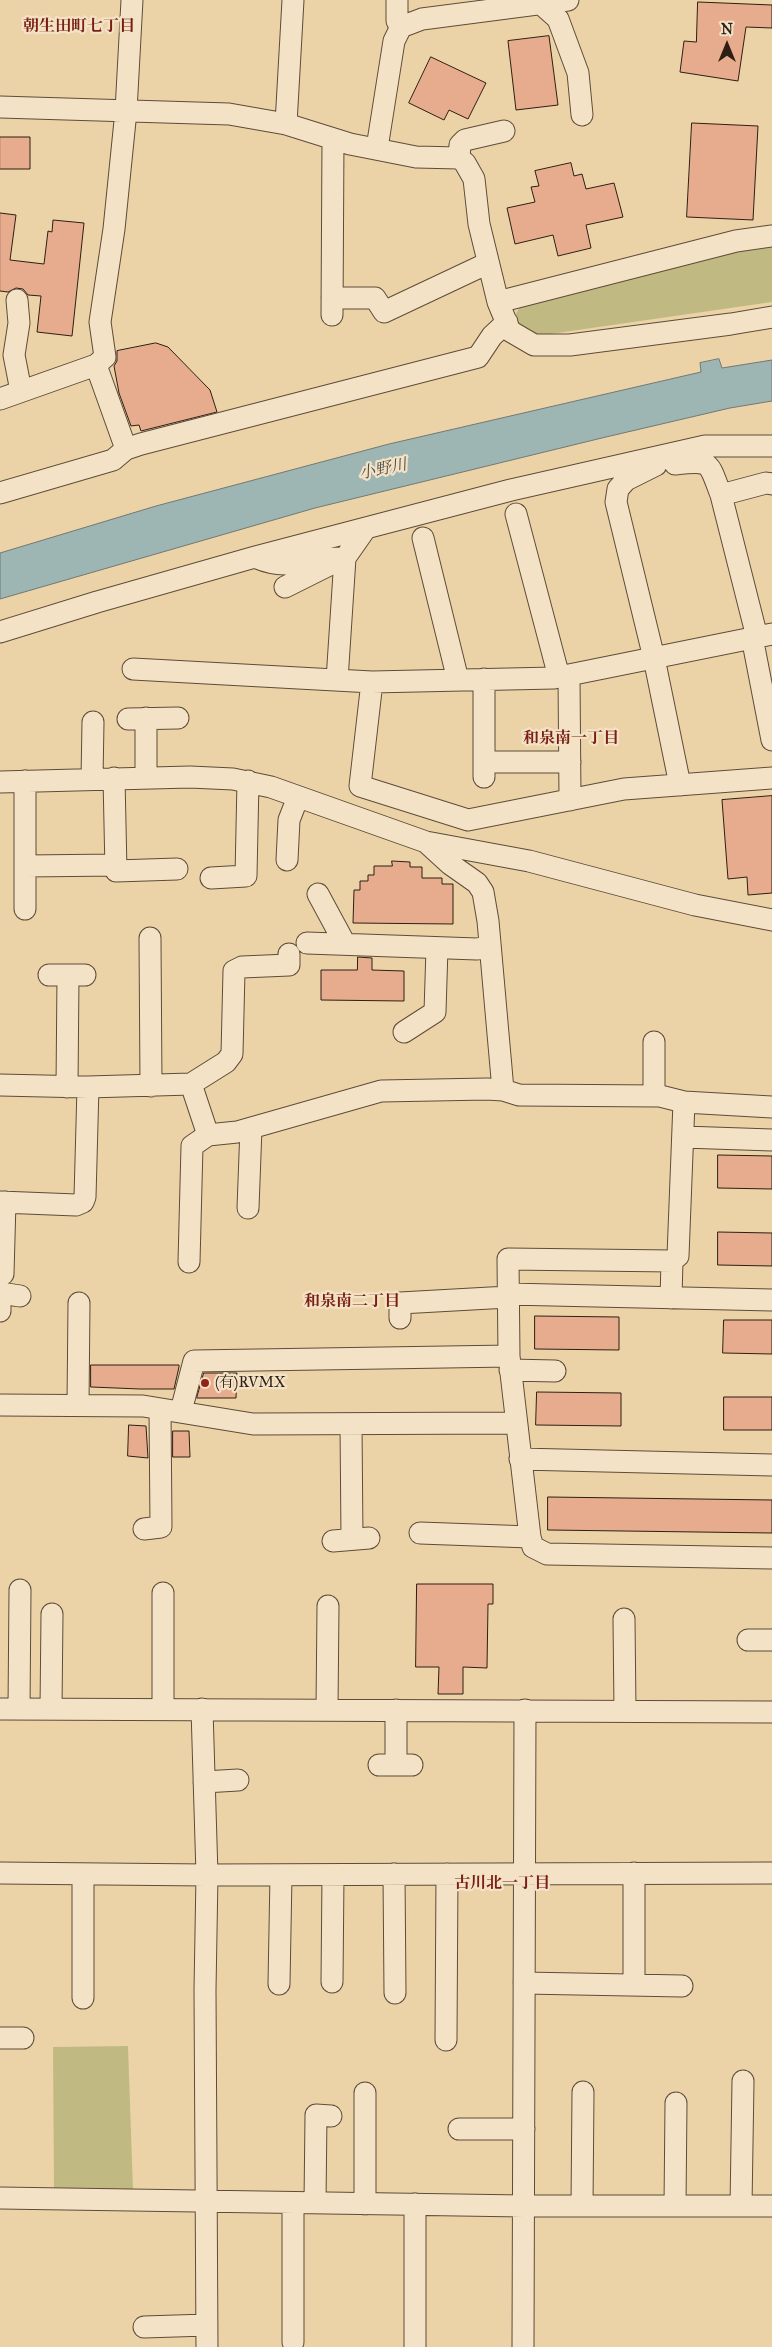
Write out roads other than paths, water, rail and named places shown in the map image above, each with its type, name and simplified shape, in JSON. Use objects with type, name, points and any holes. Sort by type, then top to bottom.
[{"type":"street","points":[[0,399],[96,365],[105,357],[100,322],[114,229],[126,111],[132,0]]},
{"type":"street","points":[[286,124],[293,0]]},
{"type":"street","points":[[397,0],[397,21],[401,27]]},
{"type":"street","points":[[377,148],[394,41],[401,27],[422,19],[540,2],[568,0]]},
{"type":"street","points":[[540,2],[558,19],[578,74],[582,115]]},
{"type":"street","points":[[0,107],[229,114],[286,124],[333,139],[416,157],[459,158],[465,163],[474,179],[479,224],[498,302],[510,331],[534,345],[570,345],[731,324],[772,316]]},
{"type":"street","points":[[459,158],[460,145],[465,140],[504,131]]},
{"type":"street","points":[[333,139],[332,306],[375,298],[384,312],[488,262]]},
{"type":"street","points":[[498,302],[736,241],[772,236]]},
{"type":"street","points":[[17,300],[19,323],[14,355],[21,392]]},
{"type":"street","points":[[0,493],[113,460],[126,449],[478,357],[492,336],[507,322]]},
{"type":"street","points":[[96,365],[126,449]]},
{"type":"street","points":[[0,632],[255,557],[511,490],[655,462],[705,446],[772,446]]},
{"type":"street","points":[[680,785],[654,658],[616,502],[618,489],[626,480],[655,462],[702,461],[710,466],[721,495],[760,636],[772,740]]},
{"type":"street","points":[[721,495],[766,483],[772,484]]},
{"type":"street","points":[[516,514],[564,676],[570,762],[570,800]]},
{"type":"street","points":[[285,587],[344,558],[366,528]]},
{"type":"street","points":[[423,538],[458,680]]},
{"type":"street","points":[[255,557],[271,564],[287,566],[320,559],[344,558]]},
{"type":"street","points":[[337,680],[344,558]]},
{"type":"street","points":[[133,670],[372,682],[564,676],[760,636]]},
{"type":"street","points":[[484,679],[484,770],[570,762]]},
{"type":"street","points":[[372,682],[360,786],[468,820],[624,789],[772,778]]},
{"type":"street","points":[[146,778],[137,719],[178,718]]},
{"type":"street","points":[[92,778],[93,722]]},
{"type":"street","points":[[0,782],[92,778],[199,777],[248,781],[417,838],[529,861],[695,905],[772,920]]},
{"type":"street","points":[[114,778],[116,871],[177,869]]},
{"type":"street","points":[[25,781],[25,909]]},
{"type":"street","points":[[211,878],[246,876],[248,781]]},
{"type":"street","points":[[287,860],[290,820],[298,797]]},
{"type":"street","points":[[417,838],[457,816]]},
{"type":"street","points":[[417,838],[477,882],[483,892],[486,904],[503,1090]]},
{"type":"street","points":[[26,866],[116,865]]},
{"type":"street","points":[[318,894],[344,944]]},
{"type":"street","points":[[150,938],[152,1086]]},
{"type":"street","points":[[307,943],[477,949],[490,947]]},
{"type":"street","points":[[404,1032],[435,1012],[437,948]]},
{"type":"street","points":[[0,1085],[88,1087],[191,1084],[226,1062],[232,1054],[232,982],[234,972],[242,967],[289,965],[289,954]]},
{"type":"street","points":[[67,975],[67,1087]]},
{"type":"street","points":[[654,1042],[654,1096]]},
{"type":"street","points":[[191,1084],[208,1135]]},
{"type":"street","points":[[0,1311],[0,1293],[11,1280],[3,1202],[76,1205],[83,1202],[85,1197],[88,1087]]},
{"type":"street","points":[[189,1262],[192,1146],[208,1135],[250,1128],[381,1091],[503,1090],[519,1095],[654,1096],[684,1102],[772,1107]]},
{"type":"street","points":[[684,1102],[678,1256],[672,1261],[508,1259],[510,1363],[530,1537],[533,1547],[547,1554],[772,1558]]},
{"type":"street","points":[[248,1208],[250,1128]]},
{"type":"street","points":[[682,1138],[772,1140]]},
{"type":"street","points":[[671,1298],[672,1261]]},
{"type":"street","points":[[400,1318],[400,1302],[508,1296],[772,1300]]},
{"type":"street","points":[[78,1405],[79,1303]]},
{"type":"street","points":[[144,1529],[160,1528],[170,1410],[194,1361],[510,1363],[555,1371]]},
{"type":"street","points":[[0,1405],[78,1405],[170,1410],[226,1422],[253,1424],[516,1422]]},
{"type":"street","points":[[351,1539],[352,1424]]},
{"type":"street","points":[[520,1459],[772,1465]]},
{"type":"street","points":[[420,1533],[530,1537]]},
{"type":"street","points":[[20,1590],[10,1709],[772,1712]]},
{"type":"street","points":[[157,1605],[163,1709]]},
{"type":"street","points":[[327,1710],[328,1606]]},
{"type":"street","points":[[51,1709],[52,1614]]},
{"type":"street","points":[[624,1619],[625,1711]]},
{"type":"street","points":[[748,1640],[772,1640]]},
{"type":"street","points":[[202,1709],[207,1875],[207,2347]]},
{"type":"street","points":[[396,1710],[396,1765]]},
{"type":"street","points":[[523,2347],[525,1710]]},
{"type":"street","points":[[204,1782],[238,1780]]},
{"type":"street","points":[[0,1873],[281,1875],[772,1873]]},
{"type":"street","points":[[634,1873],[634,1985]]},
{"type":"street","points":[[83,1874],[83,1998]]},
{"type":"street","points":[[332,1982],[333,1874]]},
{"type":"street","points":[[394,1874],[395,1993]]},
{"type":"street","points":[[446,2040],[447,1874]]},
{"type":"street","points":[[279,1984],[281,1875]]},
{"type":"street","points":[[524,1983],[682,1986]]},
{"type":"street","points":[[0,2038],[23,2038]]},
{"type":"street","points":[[734,2206],[736,2083]]},
{"type":"street","points":[[582,2206],[583,2092]]},
{"type":"street","points":[[365,2093],[365,2204]]},
{"type":"street","points":[[674,2206],[676,2103]]},
{"type":"street","points":[[315,2203],[316,2115],[331,2116]]},
{"type":"street","points":[[459,2128],[524,2129]]},
{"type":"street","points":[[0,2198],[524,2206],[772,2206]]},
{"type":"street","points":[[293,2203],[293,2342]]},
{"type":"street","points":[[415,2204],[425,2322],[415,2347]]},
{"type":"street","points":[[144,2327],[207,2325]]},
{"type":"water","name":"小野川","points":[[719,359],[722,368],[772,360],[772,401],[730,408],[606,437],[315,508],[0,599],[0,553],[156,506],[389,444],[701,372],[700,363]]},
{"type":"place","name":"(有)RVMX","points":[[205,1383]]},
{"type":"district","name":"朝生田町七丁目","points":[[79,27]]},
{"type":"district","name":"和泉南一丁目","points":[[571,739]]},
{"type":"district","name":"和泉南二丁目","points":[[352,1302]]},
{"type":"district","name":"古川北一丁目","points":[[502,1884]]}]
